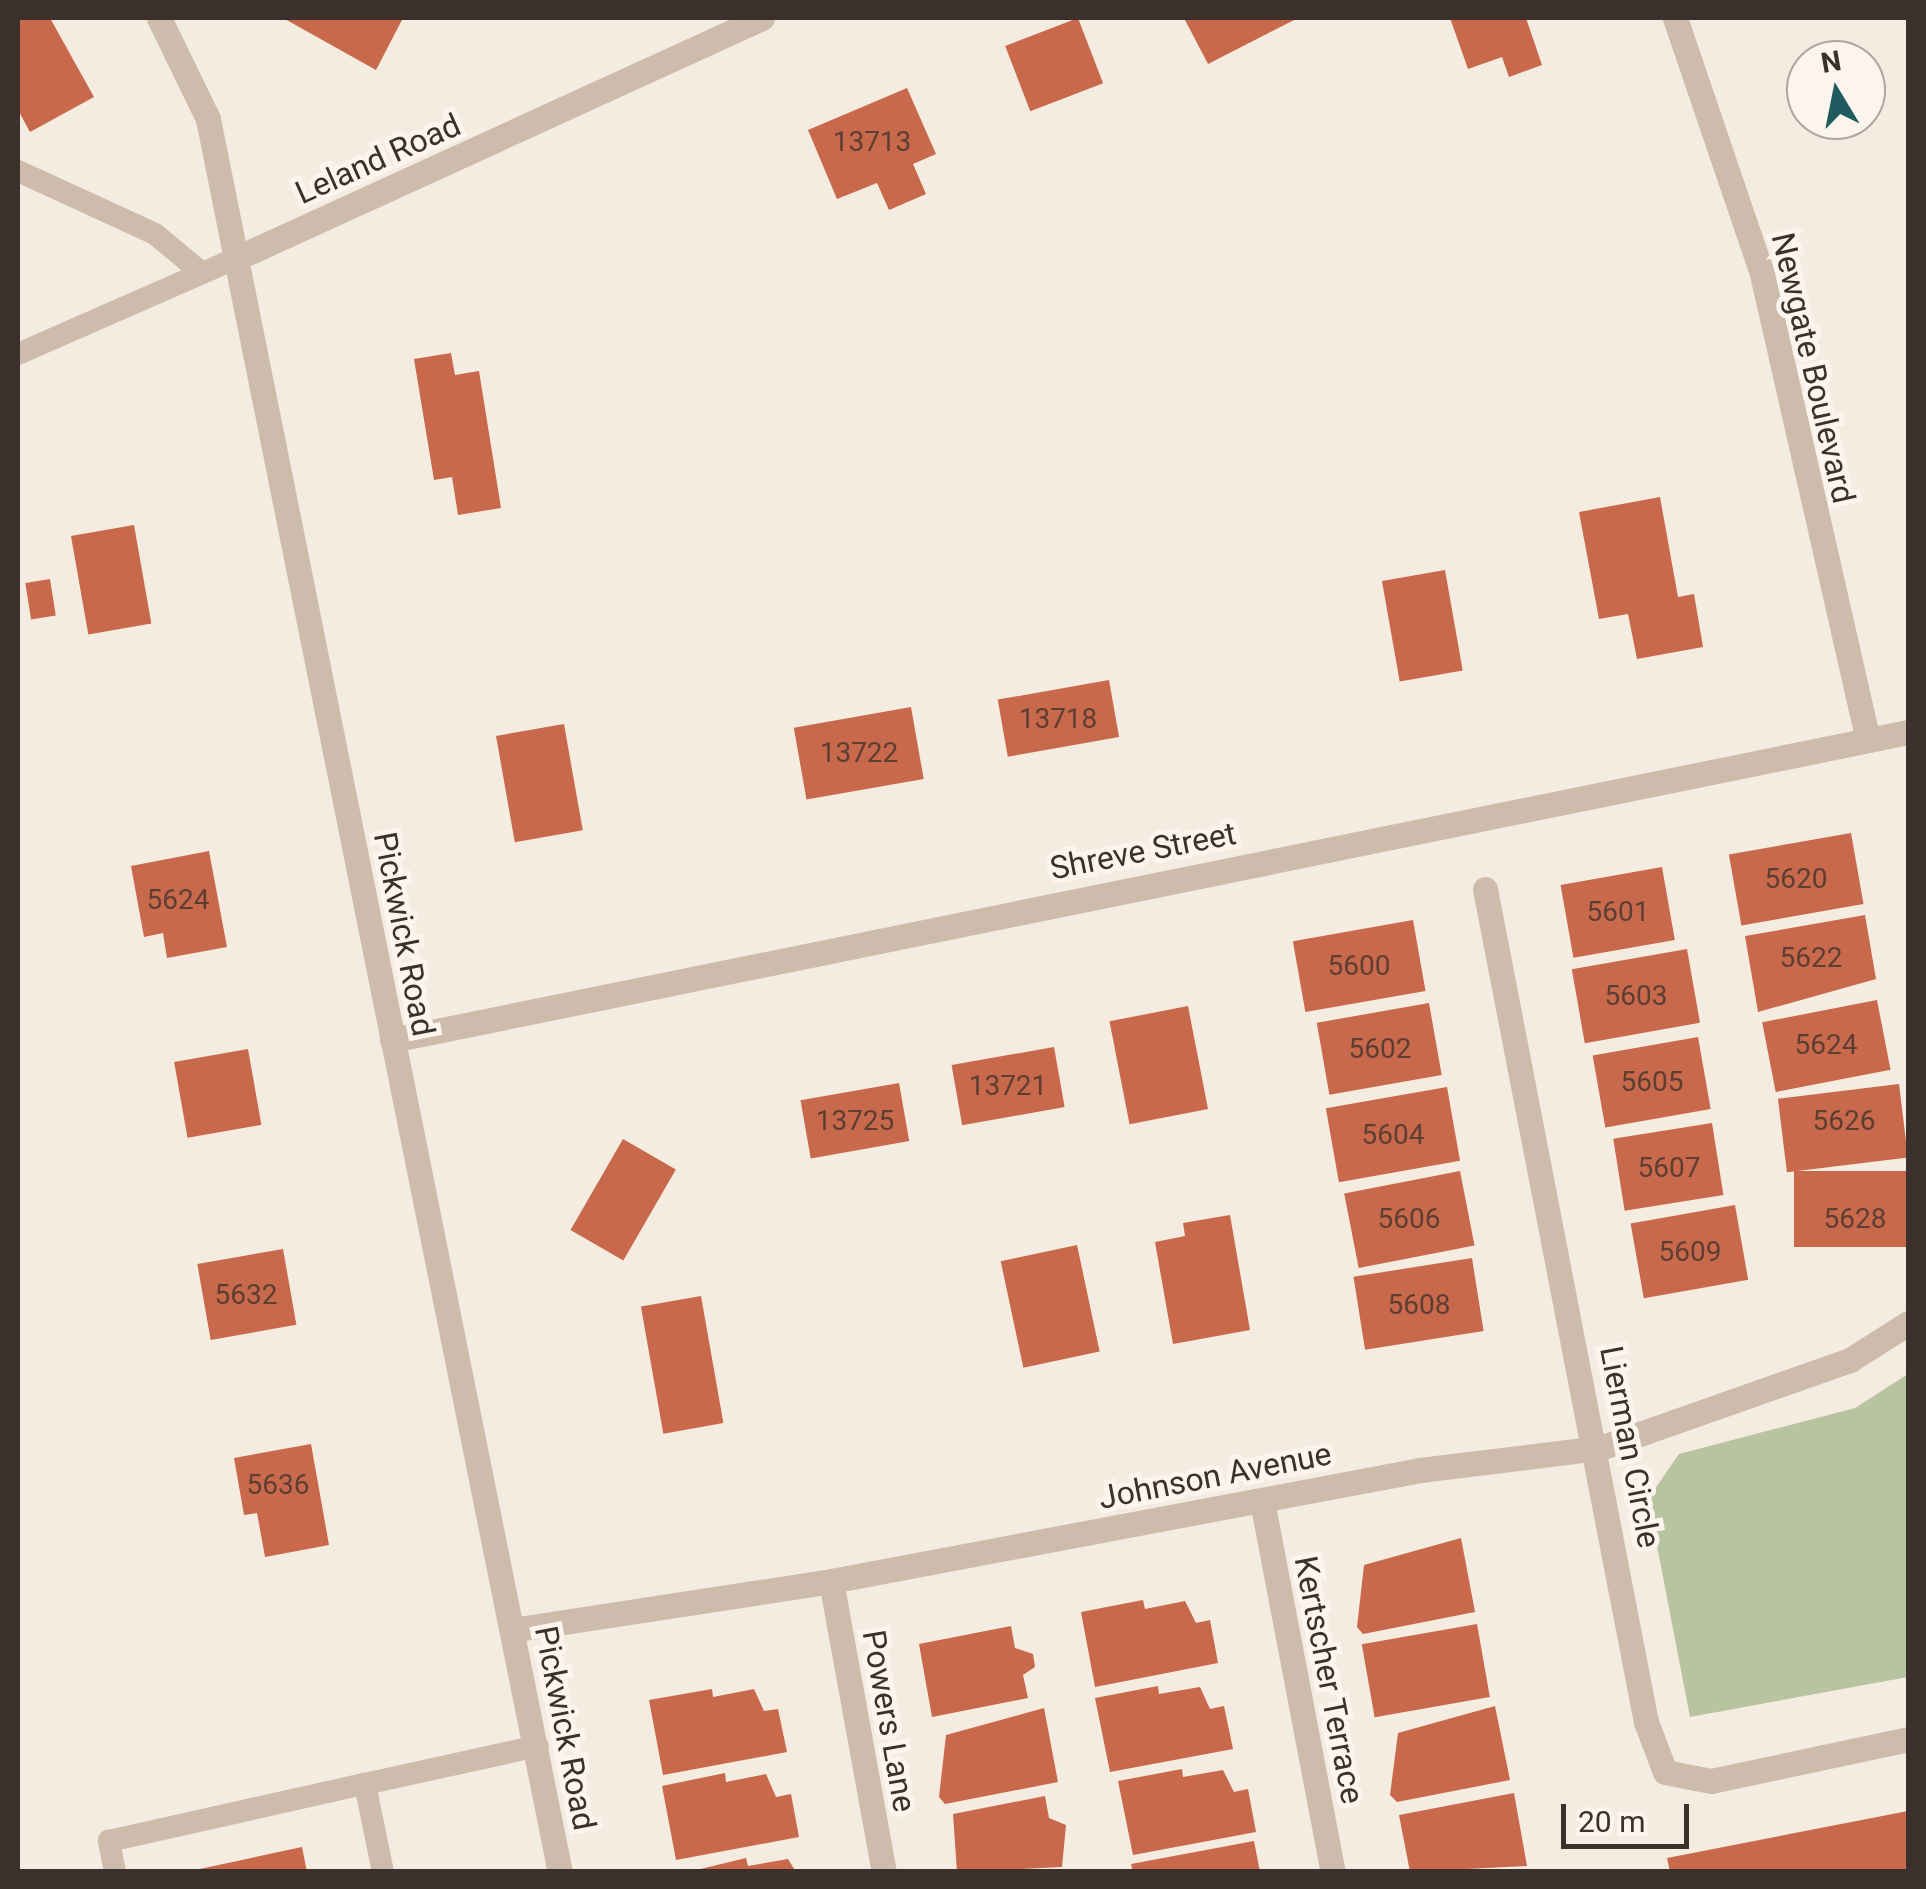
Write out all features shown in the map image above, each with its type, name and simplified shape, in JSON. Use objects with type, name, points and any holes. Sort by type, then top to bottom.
[{"type":"street","name":"Pickwick Road","points":[[159,18],[208,119],[538,1746],[560,1872]]},
{"type":"street","name":"Leland Road","points":[[237,258],[762,18]]},
{"type":"street","name":"Newgate Boulevard","points":[[1675,18],[1762,274],[1868,740]]},
{"type":"street","name":"Shreve Street","points":[[392,1040],[1908,732]]},
{"type":"street","name":"Lierman Circle","points":[[1485,889],[1600,1448],[1646,1722],[1664,1772],[1711,1781],[1908,1739]]},
{"type":"street","name":"Johnson Avenue","points":[[512,1630],[831,1582],[1262,1501],[1600,1448],[1850,1360],[1908,1322]]},
{"type":"street","name":"Kertscher Terrace","points":[[1262,1501],[1333,1872]]},
{"type":"street","name":"Powers Lane","points":[[831,1582],[884,1872]]},
{"type":"lane","points":[[18,171],[155,234],[202,273]]},
{"type":"lane","name":"Leland Road","points":[[18,354],[237,258]]},
{"type":"lane","points":[[115,1872],[109,1841],[538,1746]]},
{"type":"lane","points":[[365,1784],[382,1872]]},
{"type":"green space","points":[[1908,1374],[1908,1677],[1690,1717],[1648,1499],[1679,1454],[1855,1408]]},
{"type":"building","points":[[50,18],[94,97],[30,132],[18,110],[18,19]]},
{"type":"building","points":[[283,18],[403,18],[376,70]]},
{"type":"building","points":[[1078,18],[1103,83],[1030,111],[1005,46]]},
{"type":"building","points":[[1184,18],[1298,18],[1208,64]]},
{"type":"building","points":[[1450,18],[1526,18],[1542,65],[1509,77],[1502,57],[1468,69]]},
{"type":"building","points":[[907,88],[936,154],[913,164],[926,194],[889,210],[877,183],[837,199],[808,130]]},
{"type":"building","points":[[451,353],[455,375],[479,371],[501,508],[458,515],[452,477],[434,480],[414,359]]},
{"type":"building","points":[[1660,497],[1678,597],[1694,594],[1703,647],[1637,659],[1628,614],[1599,619],[1579,512]]},
{"type":"building","points":[[134,525],[151,623],[88,635],[71,536]]},
{"type":"building","points":[[1445,570],[1463,670],[1400,682],[1382,581]]},
{"type":"building","points":[[50,579],[56,616],[31,619],[25,583]]},
{"type":"building","points":[[1109,680],[1119,737],[1008,757],[998,700]]},
{"type":"building","points":[[911,707],[924,779],[806,800],[794,728]]},
{"type":"building","points":[[564,724],[583,830],[515,842],[496,736]]},
{"type":"building","points":[[1851,833],[1864,904],[1741,925],[1729,855]]},
{"type":"building","points":[[209,851],[227,947],[167,958],[163,933],[144,937],[131,866]]},
{"type":"building","points":[[1662,867],[1675,940],[1573,958],[1561,885]]},
{"type":"building","points":[[1865,915],[1876,979],[1758,1012],[1745,936]]},
{"type":"building","points":[[1413,920],[1426,991],[1305,1012],[1293,941]]},
{"type":"building","points":[[1687,949],[1700,1023],[1585,1043],[1572,969]]},
{"type":"building","points":[[1877,1000],[1891,1070],[1776,1092],[1762,1022]]},
{"type":"building","points":[[1429,1003],[1442,1075],[1329,1095],[1317,1023]]},
{"type":"building","points":[[1188,1006],[1208,1109],[1130,1124],[1109,1021]]},
{"type":"building","points":[[1698,1037],[1711,1109],[1605,1127],[1593,1056]]},
{"type":"building","points":[[1054,1047],[1065,1107],[962,1125],[952,1065]]},
{"type":"building","points":[[248,1049],[261,1125],[188,1138],[174,1062]]},
{"type":"building","points":[[899,1083],[909,1141],[811,1158],[801,1100]]},
{"type":"building","points":[[1899,1084],[1908,1157],[1787,1172],[1778,1099]]},
{"type":"building","points":[[1447,1087],[1460,1161],[1339,1182],[1326,1108]]},
{"type":"building","points":[[1712,1123],[1723,1195],[1625,1211],[1613,1139]]},
{"type":"building","points":[[623,1139],[676,1170],[623,1260],[570,1230]]},
{"type":"building","points":[[1460,1171],[1475,1246],[1359,1268],[1344,1194]]},
{"type":"building","points":[[1794,1171],[1908,1171],[1908,1247],[1794,1247]]},
{"type":"building","points":[[1735,1205],[1748,1280],[1644,1298],[1631,1223]]},
{"type":"building","points":[[1230,1215],[1250,1330],[1173,1344],[1155,1242],[1185,1236],[1183,1223]]},
{"type":"building","points":[[1077,1245],[1100,1352],[1023,1368],[1001,1261]]},
{"type":"building","points":[[283,1249],[296,1325],[211,1340],[197,1264]]},
{"type":"building","points":[[1472,1258],[1484,1331],[1365,1350],[1353,1277]]},
{"type":"building","points":[[701,1296],[723,1423],[663,1434],[641,1307]]},
{"type":"building","points":[[311,1444],[329,1545],[265,1557],[257,1513],[244,1515],[234,1458]]},
{"type":"building","points":[[1461,1538],[1475,1612],[1363,1634],[1357,1627],[1364,1565]]},
{"type":"building","points":[[1143,1600],[1145,1609],[1185,1601],[1196,1623],[1210,1620],[1218,1663],[1095,1687],[1081,1612]]},
{"type":"building","points":[[1477,1624],[1490,1697],[1375,1717],[1362,1644]]},
{"type":"building","points":[[1011,1626],[1015,1648],[1033,1654],[1035,1667],[1023,1675],[1028,1698],[932,1717],[919,1644]]},
{"type":"building","points":[[1158,1686],[1159,1694],[1200,1687],[1210,1709],[1224,1706],[1233,1749],[1110,1772],[1095,1698]]},
{"type":"building","points":[[712,1689],[713,1697],[754,1689],[764,1711],[778,1709],[787,1752],[663,1775],[649,1700]]},
{"type":"building","points":[[1495,1706],[1510,1780],[1397,1802],[1390,1795],[1398,1733]]},
{"type":"building","points":[[1044,1708],[1058,1782],[945,1804],[939,1797],[946,1735]]},
{"type":"building","points":[[1182,1769],[1183,1777],[1223,1770],[1234,1792],[1248,1789],[1256,1832],[1133,1855],[1118,1781]]},
{"type":"building","points":[[725,1773],[726,1782],[766,1774],[776,1797],[791,1794],[799,1837],[676,1860],[662,1786]]},
{"type":"building","points":[[1514,1793],[1527,1866],[1410,1872],[1399,1815]]},
{"type":"building","points":[[1045,1796],[1049,1818],[1066,1825],[1062,1867],[957,1872],[953,1814]]},
{"type":"building","points":[[1908,1811],[1908,1872],[1670,1872],[1667,1858]]},
{"type":"building","points":[[1254,1841],[1260,1872],[1133,1872],[1131,1864]]},
{"type":"building","points":[[302,1847],[307,1872],[195,1872],[195,1870]]},
{"type":"building","points":[[746,1858],[748,1866],[788,1859],[796,1872],[688,1872]]}]
